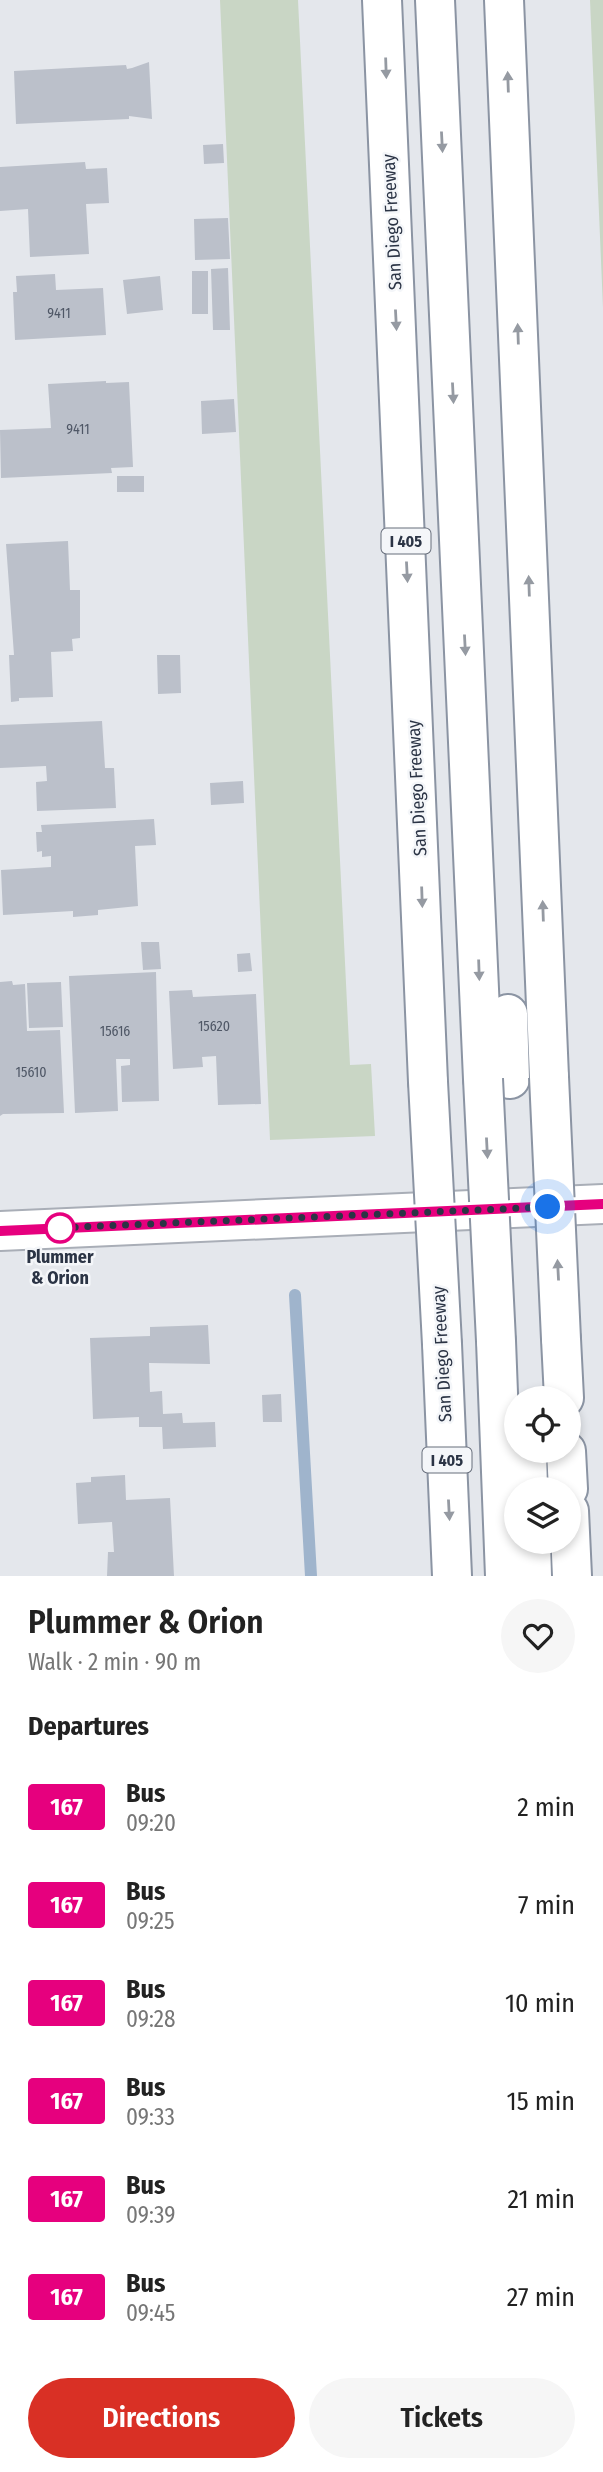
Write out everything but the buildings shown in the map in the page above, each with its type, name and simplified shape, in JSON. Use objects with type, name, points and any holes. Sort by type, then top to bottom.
[{"type":"main road","name":"San Diego Freeway","points":[[382,0],[452,1576]]},
{"type":"main road","points":[[435,0],[497,1079],[509,1341],[505,1576]]},
{"type":"main road","points":[[461,0],[497,1079]]},
{"type":"main road","points":[[504,0],[563,1386]]},
{"type":"main road","points":[[0,1231],[603,1204]]},
{"type":"main road","points":[[509,1341],[521,1386]]},
{"type":"main road","points":[[531,1554],[532,1576]]},
{"type":"main road","points":[[571,1554],[572,1576]]},
{"type":"green space","points":[[220,0],[298,0],[350,1065],[371,1064],[375,1136],[270,1140]]},
{"type":"green space","points":[[590,0],[603,0],[603,308]]},
{"type":"waterway","points":[[295,1295],[311,1576]]},
{"type":"bus line","name":"167","points":[[0,1231],[603,1204]]},
{"type":"place","name":"Plummer & Orion","points":[[60,1228]]},
{"type":"route","points":[[60,1228],[55,1228],[548,1207]]}]
